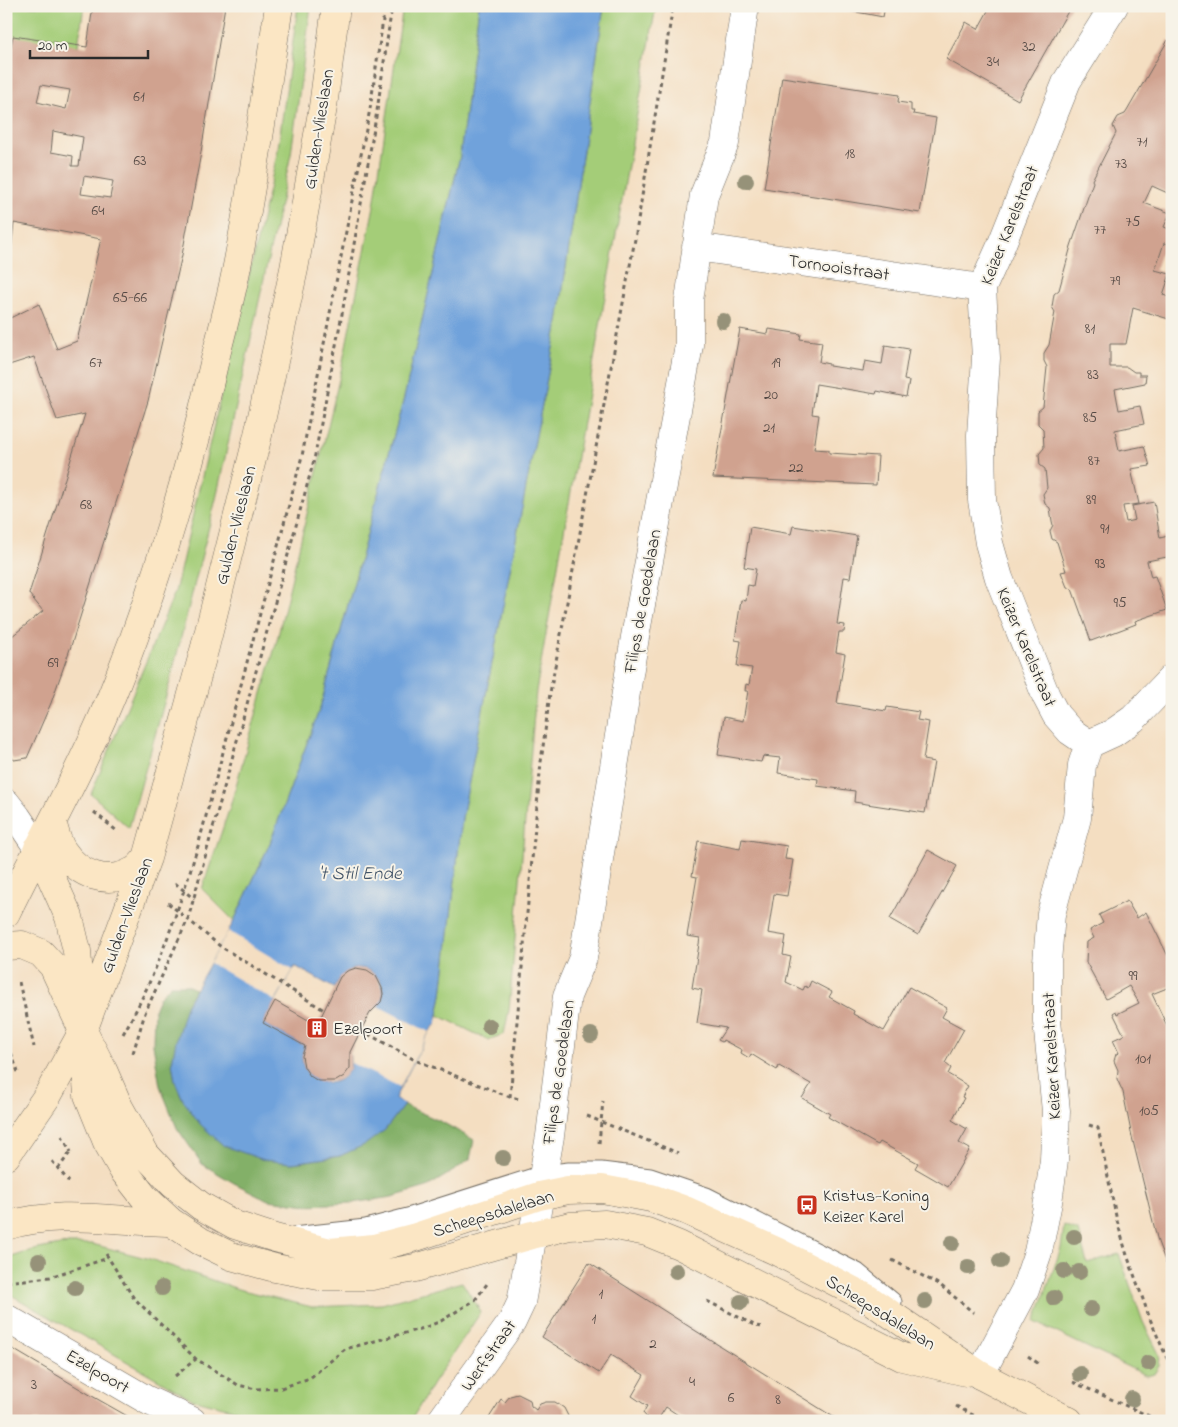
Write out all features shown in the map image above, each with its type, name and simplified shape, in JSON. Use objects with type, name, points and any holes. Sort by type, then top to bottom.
[{"type":"main road","points":[[6,912],[69,789],[118,680],[159,570],[201,422],[238,263],[278,6]]},
{"type":"main road","name":"Gulden-Vlieslaan","points":[[6,1156],[48,1095],[83,1031],[147,858],[205,647],[258,434],[297,250],[323,107],[336,6]]},
{"type":"main road","points":[[52,822],[62,850],[76,867],[94,877],[112,879],[134,871],[147,858]]},
{"type":"main road","name":"Scheepsdalelaan","points":[[38,848],[69,917],[77,951],[88,1095],[107,1142],[123,1170],[144,1197],[170,1222],[200,1241],[231,1256],[275,1268],[319,1276],[372,1276],[407,1269],[532,1234],[570,1226],[605,1224],[647,1232],[679,1245],[902,1357],[980,1375]]},
{"type":"main road","name":"Scheepsdalelaan","points":[[6,946],[22,945],[41,954],[53,966],[119,1107],[146,1155],[173,1184],[200,1206],[236,1226],[330,1252],[374,1248],[416,1237],[541,1185],[568,1190],[602,1189],[651,1198],[685,1210],[776,1251],[867,1298],[980,1375],[1069,1421]]},
{"type":"main road","points":[[6,1226],[56,1217],[92,1216],[170,1222]]},
{"type":"street","name":"Filips de Goedelaan","points":[[541,1185],[550,1136],[567,996],[583,958],[635,637],[689,345],[688,300],[704,195],[725,143],[745,6]]},
{"type":"street","name":"Keizer Karelstraat","points":[[980,1375],[1025,1290],[1038,1252],[1048,1202],[1054,1160],[1056,1111],[1047,1021],[1046,962],[1051,914],[1077,818],[1082,765],[1088,744],[1070,731],[1046,696],[999,578],[989,543],[982,500],[980,435],[986,358],[982,288],[1002,246],[1067,81],[1114,6]]},
{"type":"street","name":"Tornooistraat","points":[[696,247],[982,288]]},
{"type":"street","points":[[1088,744],[1113,733],[1133,718],[1172,678]]},
{"type":"street","points":[[6,803],[18,817],[38,848]]},
{"type":"street","name":"Werfstraat","points":[[442,1421],[512,1322],[521,1303],[541,1185]]},
{"type":"street","name":"Ezelpoort","points":[[6,1318],[147,1400],[192,1421]]},
{"type":"path","points":[[324,1010],[220,946],[178,911],[198,846],[302,456],[370,109],[385,6]]},
{"type":"path","points":[[133,1055],[145,1013],[188,919],[314,460],[342,314],[392,6]]},
{"type":"path","points":[[510,1097],[540,772],[550,693],[635,239],[673,6]]},
{"type":"path","points":[[92,810],[122,836]]},
{"type":"path","points":[[172,880],[194,899]]},
{"type":"path","points":[[18,979],[36,1056]]},
{"type":"path","points":[[361,1030],[415,1060],[510,1097],[553,1105]]},
{"type":"path","points":[[6,1038],[21,1081]]},
{"type":"path","points":[[599,1147],[603,1101]]},
{"type":"path","points":[[1056,1111],[1098,1128],[1117,1221],[1150,1319],[1169,1363],[1172,1376]]},
{"type":"path","points":[[105,1252],[133,1297],[196,1359],[238,1385],[256,1389],[282,1388],[310,1378],[345,1349],[424,1328],[441,1321],[475,1300],[488,1283]]},
{"type":"path","points":[[6,1282],[50,1277],[108,1258]]},
{"type":"green space","points":[[6,6],[84,6],[78,46],[6,70]]},
{"type":"green space","points":[[298,6],[311,6],[291,154],[216,499],[168,689],[129,828],[91,794],[175,592],[277,155]]},
{"type":"green space","points":[[403,6],[479,6],[460,156],[404,398],[320,708],[270,843],[234,921],[202,889],[230,807],[277,640],[341,371],[374,206]]},
{"type":"green space","points":[[604,6],[656,6],[536,691],[509,1010],[504,1034],[488,1040],[438,1015],[442,995],[462,818],[558,322]]},
{"type":"green space","points":[[171,985],[187,985],[195,989],[186,1006],[172,1062],[175,1081],[183,1100],[292,1163],[340,1156],[385,1130],[404,1105],[442,1122],[474,1140],[470,1159],[427,1187],[392,1197],[352,1203],[308,1205],[268,1200],[234,1183],[202,1164],[177,1128],[160,1086],[153,1044],[154,1010],[160,996]]},
{"type":"green space","points":[[1064,1226],[1078,1231],[1087,1263],[1119,1254],[1143,1322],[1160,1356],[1159,1366],[1154,1374],[1147,1376],[1035,1322],[1061,1248]]},
{"type":"green space","points":[[66,1244],[92,1244],[150,1259],[238,1289],[312,1307],[382,1304],[462,1282],[481,1312],[413,1417],[405,1421],[278,1421],[192,1399],[6,1292],[6,1259],[33,1250]]},
{"type":"water","name":"'t Stil Ende","points":[[479,6],[604,6],[558,322],[462,818],[442,995],[436,1024],[429,1032],[395,1098],[404,1105],[385,1130],[366,1144],[340,1156],[292,1163],[264,1160],[224,1146],[200,1124],[183,1100],[175,1081],[172,1062],[176,1041],[186,1006],[234,921],[270,843],[320,708],[404,398],[460,156]],"holes":[[[295,966],[334,988],[343,974],[358,968],[369,970],[378,977],[383,987],[383,993],[381,1000],[369,1015],[353,1045],[350,1052],[350,1068],[344,1077],[335,1082],[326,1083],[309,1075],[304,1067],[302,1057],[305,1046],[263,1023]]]},
{"type":"pier","points":[[228,931],[293,970],[275,1001],[210,963]]},
{"type":"pier","points":[[378,1006],[429,1032],[400,1087],[351,1063],[350,1052],[370,1013]]},
{"type":"building","points":[[93,6],[225,6],[182,255],[148,401],[71,646],[51,703],[27,758],[14,760],[6,751],[6,641],[43,611],[29,594],[85,414],[57,420],[34,357],[6,366],[6,320],[39,304],[57,349],[77,341],[101,239],[14,223],[8,280],[6,280],[6,70],[13,36],[87,47]],"holes":[[[41,85],[70,90],[66,109],[37,102]],[[53,131],[83,137],[79,166],[72,166],[73,156],[51,152]],[[84,176],[113,181],[110,198],[81,194]]]},
{"type":"building","points":[[825,6],[885,6],[883,17]]},
{"type":"building","points":[[984,6],[1071,6],[1018,100],[946,59],[966,22],[978,29],[989,9]]},
{"type":"building","points":[[1168,40],[1172,43],[1172,195],[1152,186],[1144,203],[1170,213],[1164,227],[1172,230],[1172,245],[1164,243],[1155,270],[1170,274],[1163,295],[1172,298],[1172,320],[1133,308],[1126,344],[1110,344],[1110,367],[1127,367],[1134,372],[1139,372],[1139,375],[1146,375],[1145,383],[1115,389],[1119,410],[1140,406],[1144,424],[1115,430],[1119,451],[1144,446],[1150,466],[1131,469],[1139,504],[1123,506],[1126,522],[1135,520],[1132,506],[1154,502],[1160,538],[1172,535],[1172,556],[1147,561],[1151,577],[1155,576],[1167,610],[1135,621],[1136,624],[1091,641],[1072,589],[1067,587],[1061,572],[1066,571],[1057,542],[1052,539],[1050,531],[1053,525],[1050,508],[1045,504],[1043,494],[1047,488],[1045,469],[1040,465],[1039,454],[1044,448],[1043,429],[1038,424],[1038,411],[1043,407],[1047,367],[1044,361],[1044,353],[1049,345],[1055,312],[1052,307],[1054,294],[1059,290],[1071,246],[1093,182],[1092,180],[1116,133],[1113,126],[1118,117],[1127,111]]},
{"type":"building","points":[[782,77],[899,95],[898,102],[911,104],[911,111],[914,111],[913,114],[936,118],[920,213],[764,188]]},
{"type":"building","points":[[740,329],[768,334],[769,329],[801,334],[800,339],[822,342],[819,362],[829,364],[829,366],[863,371],[865,361],[882,364],[885,345],[909,349],[904,380],[909,381],[906,397],[877,391],[876,394],[816,384],[812,414],[819,415],[814,449],[829,450],[829,453],[878,456],[876,485],[713,478]]},
{"type":"building","points":[[793,526],[857,536],[850,578],[844,577],[837,624],[845,625],[844,632],[839,632],[836,652],[845,654],[837,703],[886,711],[887,707],[919,712],[917,720],[929,722],[923,760],[934,762],[925,813],[854,802],[855,791],[817,786],[818,779],[778,773],[780,758],[763,756],[761,762],[718,755],[724,717],[743,721],[748,691],[745,691],[746,684],[749,685],[752,668],[737,666],[741,641],[735,640],[741,600],[746,601],[748,585],[753,586],[756,569],[744,567],[750,527],[791,534]]},
{"type":"building","points":[[742,839],[787,846],[785,859],[793,860],[787,896],[774,894],[768,933],[786,936],[783,955],[791,957],[786,982],[803,990],[805,986],[808,988],[811,981],[832,992],[829,997],[854,1011],[853,1014],[884,1031],[909,987],[947,1008],[942,1017],[964,1029],[945,1063],[951,1068],[948,1074],[968,1086],[952,1120],[967,1129],[959,1143],[970,1149],[948,1187],[915,1168],[918,1163],[880,1142],[878,1145],[874,1143],[828,1117],[830,1114],[802,1098],[811,1084],[779,1066],[777,1070],[751,1054],[749,1058],[741,1053],[742,1050],[723,1040],[722,1042],[718,1040],[726,1028],[697,1023],[702,990],[692,988],[700,938],[687,936],[697,877],[692,876],[698,841],[740,849]]},
{"type":"building","points":[[928,850],[957,866],[918,935],[890,919]]},
{"type":"building","points":[[1127,901],[1137,918],[1146,912],[1172,964],[1172,986],[1152,994],[1169,1030],[1172,1029],[1172,1279],[1158,1242],[1123,1092],[1117,1079],[1118,1070],[1114,1061],[1116,1054],[1119,1053],[1113,1040],[1124,1035],[1113,1013],[1116,1011],[1117,1014],[1139,1003],[1129,986],[1106,999],[1086,962],[1087,942],[1094,938],[1090,930],[1103,923],[1099,915]]},
{"type":"building","name":"Ezelpoort","points":[[356,968],[367,970],[376,976],[382,988],[381,1002],[370,1013],[350,1052],[350,1068],[344,1076],[336,1081],[318,1081],[310,1076],[304,1067],[302,1056],[305,1046],[263,1023],[275,1001],[317,1025],[340,977],[347,971]]},
{"type":"building","points":[[589,1263],[840,1421],[687,1421],[666,1407],[657,1421],[650,1421],[643,1413],[647,1406],[632,1396],[644,1375],[611,1355],[599,1373],[542,1337]]},
{"type":"building","points":[[6,1345],[92,1396],[136,1421],[6,1421]]},
{"type":"building","points":[[518,1394],[530,1400],[531,1406],[536,1410],[540,1404],[555,1402],[564,1408],[568,1416],[567,1421],[487,1421],[501,1399],[505,1402],[510,1396]]},
{"type":"place","name":"Ezelpoort","points":[[317,1028]]},
{"type":"place","name":"Kristus-Koning Keizer Karel","points":[[807,1205]]}]
